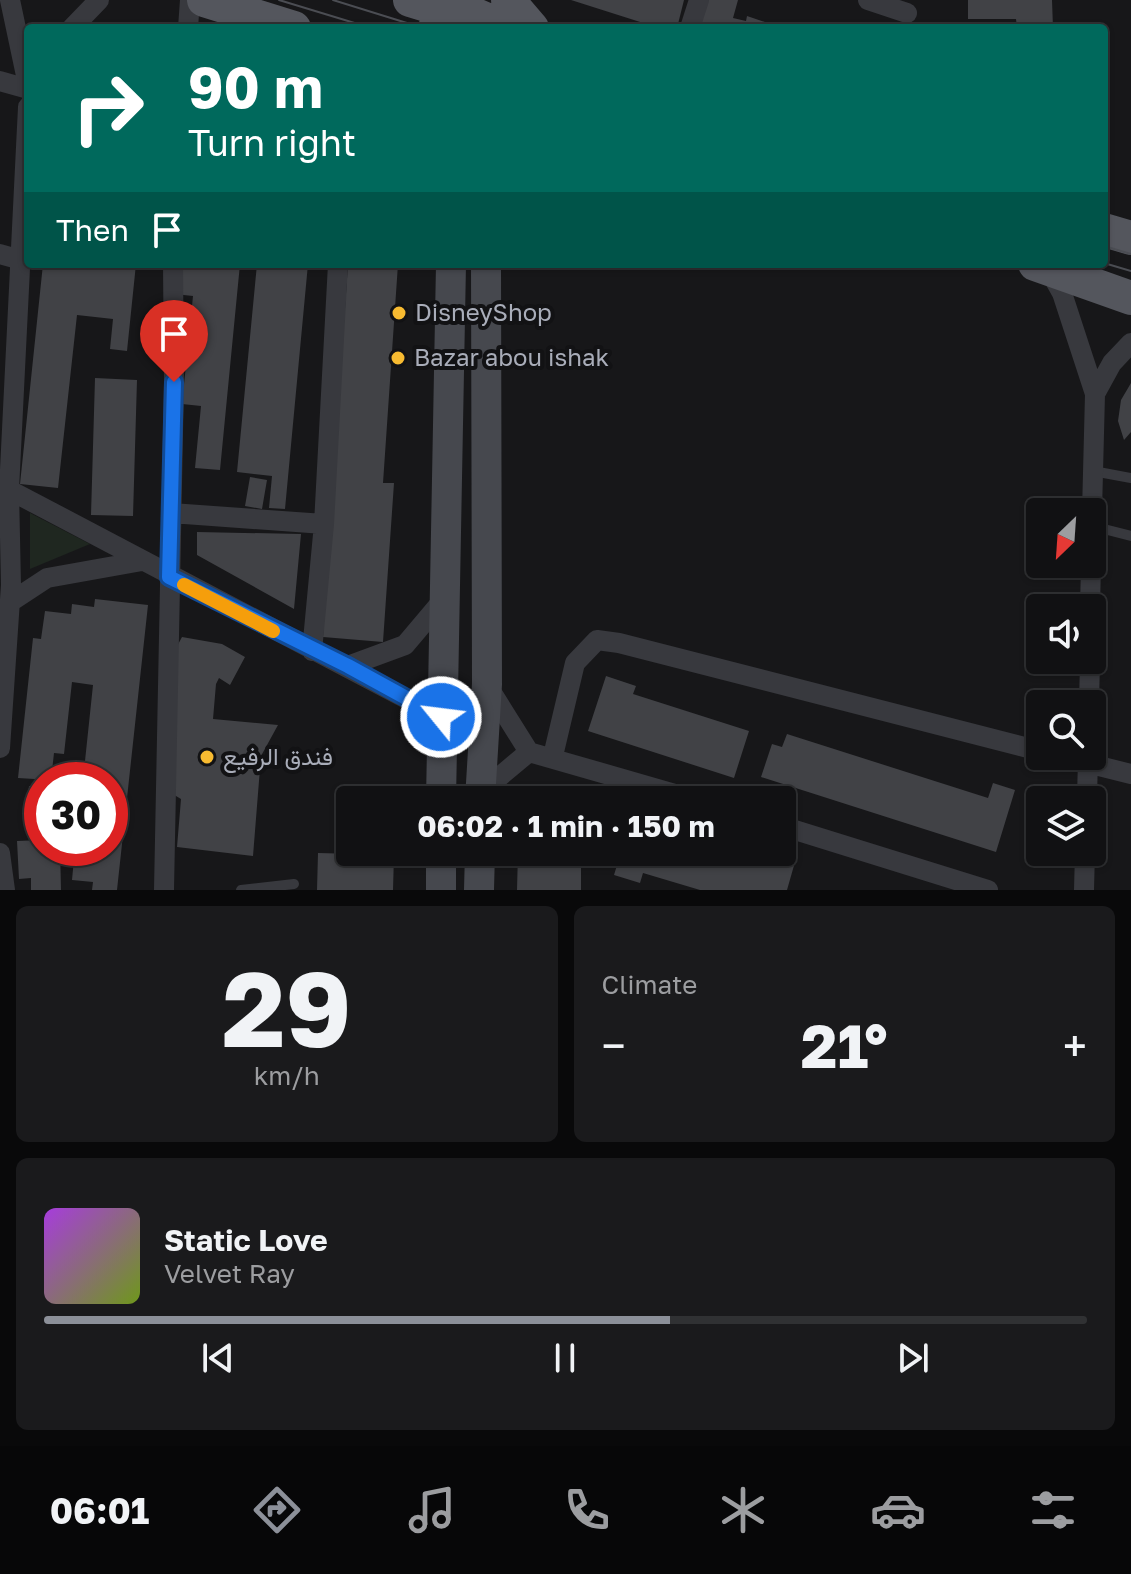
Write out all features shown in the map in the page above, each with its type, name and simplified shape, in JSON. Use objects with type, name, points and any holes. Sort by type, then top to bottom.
[{"type":"main road","points":[[204,0],[281,24]]},
{"type":"main road","points":[[410,0],[449,14],[497,14],[522,24]]},
{"type":"main road","points":[[1108,231],[1131,238]]},
{"type":"main road","points":[[441,786],[451,268]]},
{"type":"main road","points":[[481,786],[487,684],[486,268]]},
{"type":"main road","points":[[1048,268],[1131,298]]},
{"type":"main road","points":[[441,866],[441,890]]},
{"type":"main road","points":[[479,890],[480,866]]},
{"type":"street","points":[[10,0],[24,68]]},
{"type":"street","points":[[76,24],[99,0]]},
{"type":"street","points":[[188,24],[190,0]]},
{"type":"street","points":[[691,24],[699,0]]},
{"type":"street","points":[[868,0],[907,13]]},
{"type":"street","points":[[0,81],[24,86]]},
{"type":"street","points":[[0,748],[9,603],[4,487],[7,392],[21,260],[24,194]]},
{"type":"street","points":[[0,254],[21,260]]},
{"type":"street","points":[[164,890],[173,268]]},
{"type":"street","points":[[312,651],[324,524],[338,268]]},
{"type":"street","points":[[1043,268],[1062,293],[1095,394],[1092,498]]},
{"type":"street","points":[[1095,394],[1112,363],[1131,343]]},
{"type":"street","points":[[4,487],[169,577],[312,651],[348,666],[441,717]]},
{"type":"street","points":[[171,513],[324,524]]},
{"type":"street","points":[[9,603],[47,578],[142,561]]},
{"type":"street","points":[[348,666],[405,645],[443,600]]},
{"type":"street","points":[[553,756],[575,663],[597,640],[619,643],[1026,747]]},
{"type":"street","points":[[487,684],[529,752],[553,756],[650,786]]},
{"type":"street","points":[[491,786],[529,752]]},
{"type":"street","points":[[1106,766],[1131,774]]},
{"type":"street","points":[[796,830],[988,890]]},
{"type":"street","points":[[0,853],[5,890]]},
{"type":"street","points":[[1084,890],[1085,866]]},
{"type":"lane","points":[[1093,471],[1131,478]]},
{"type":"lane","points":[[1106,530],[1131,536]]},
{"type":"lane","points":[[241,890],[294,884]]},
{"type":"shaded area","points":[[30,513],[90,544],[30,569]]},
{"type":"building","points":[[571,0],[684,0],[678,24],[646,24]]},
{"type":"building","points":[[707,0],[738,0],[733,18],[746,21],[747,16],[771,24],[701,24]]},
{"type":"building","points":[[968,0],[1052,0],[1053,24],[1017,24],[1016,19],[968,19]]},
{"type":"building","points":[[43,268],[136,268],[127,351],[110,349],[113,319],[77,315],[58,488],[20,484]]},
{"type":"building","points":[[177,268],[240,268],[220,470],[195,468],[201,406],[182,404],[193,296],[174,294]]},
{"type":"building","points":[[257,268],[308,268],[285,509],[269,508],[272,476],[237,472]]},
{"type":"building","points":[[348,268],[398,268],[383,483],[394,483],[383,642],[323,637]]},
{"type":"building","points":[[95,378],[137,380],[133,516],[91,515]]},
{"type":"building","points":[[1131,383],[1131,432],[1124,440],[1118,421],[1121,400]]},
{"type":"building","points":[[250,477],[267,480],[262,509],[245,506]]},
{"type":"building","points":[[197,532],[301,534],[294,609],[197,555]]},
{"type":"building","points":[[95,599],[148,605],[128,789],[128,762],[85,762],[93,685],[72,682],[64,754],[54,753],[53,762],[24,762],[24,778],[18,778],[33,638],[41,639],[45,611],[71,614],[72,604],[94,607]]},
{"type":"building","points":[[182,637],[222,644],[245,657],[230,685],[219,678],[213,719],[278,725],[261,756],[253,856],[177,847],[181,799],[171,793],[174,652]]},
{"type":"building","points":[[606,676],[636,686],[633,694],[749,731],[734,778],[588,731]]},
{"type":"building","points":[[787,734],[988,798],[993,783],[1015,790],[996,852],[761,777],[772,744],[782,747]]},
{"type":"building","points":[[17,841],[24,841],[24,866],[60,866],[61,890],[31,890],[31,878],[19,879]]},
{"type":"building","points":[[318,853],[336,853],[336,866],[394,866],[393,890],[317,890]]},
{"type":"building","points":[[73,866],[120,866],[117,890],[92,890],[93,882],[72,880]]},
{"type":"building","points":[[518,866],[581,866],[581,890],[517,890]]},
{"type":"building","points":[[617,866],[794,866],[787,890],[700,890],[643,873],[640,883],[614,875]]},
{"type":"tram line","points":[[279,0],[358,24]]},
{"type":"tram line","points":[[333,0],[410,24]]},
{"type":"tram line","points":[[1108,247],[1131,254]]},
{"type":"tram line","points":[[1108,264],[1131,271]]},
{"type":"slow traffic","points":[[184,585],[273,631]]},
{"type":"place","name":"DisneyShop","points":[[399,313]]},
{"type":"place","name":"Bazar abou ishak","points":[[398,358]]},
{"type":"place","name":"فندق الرفيع","points":[[207,757]]},
{"type":"route","points":[[174,382],[169,577],[312,651],[348,666],[441,717]]}]
